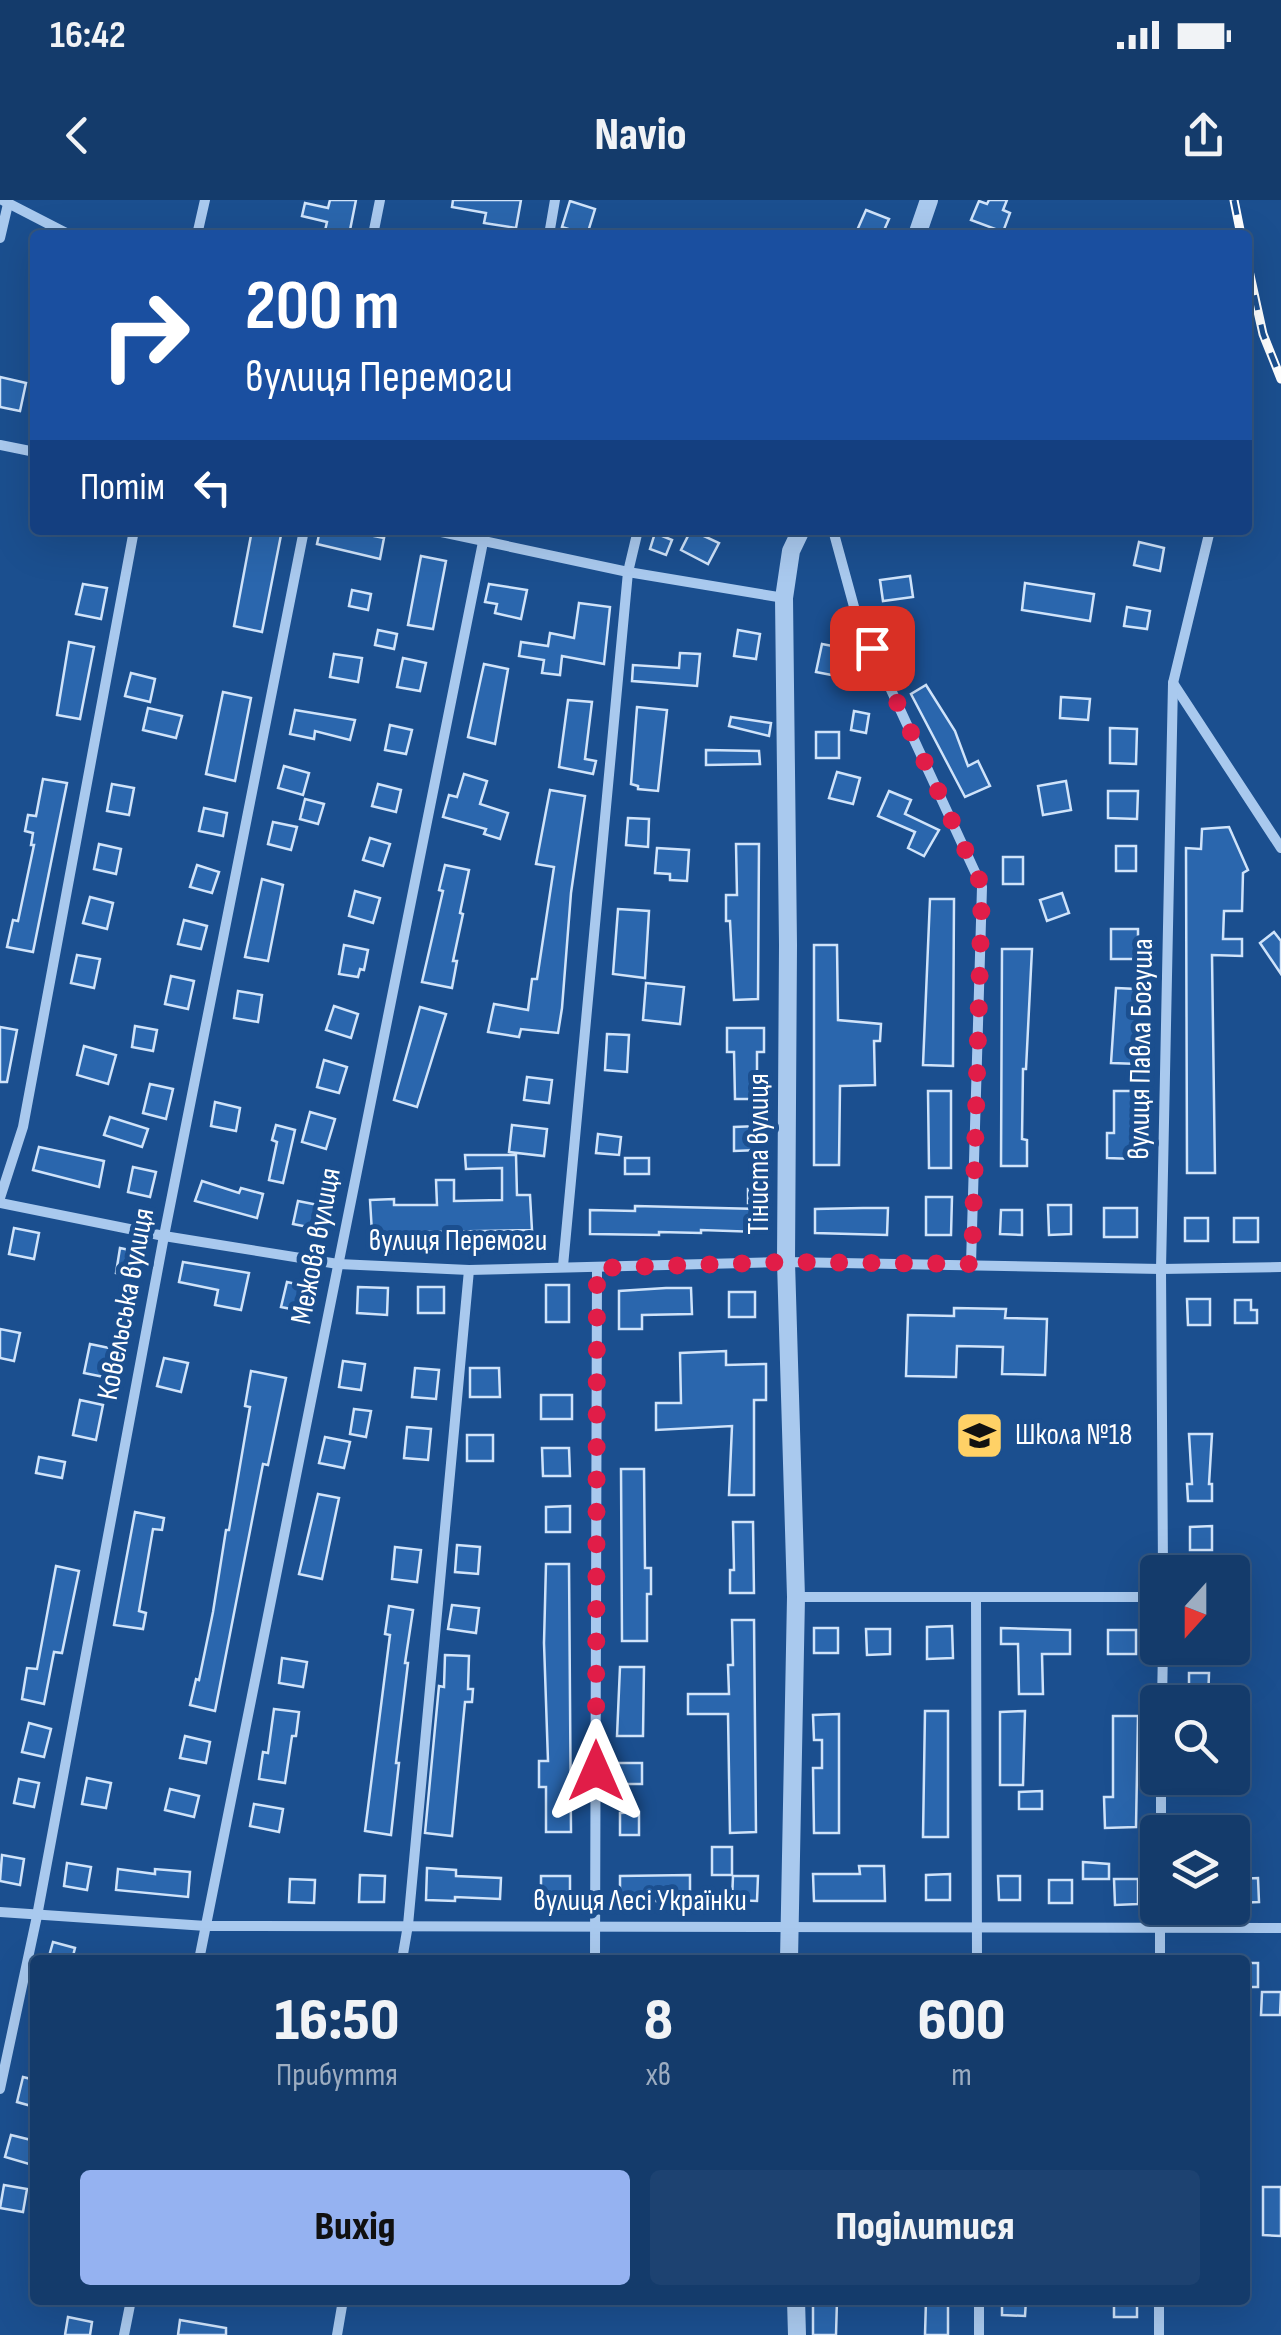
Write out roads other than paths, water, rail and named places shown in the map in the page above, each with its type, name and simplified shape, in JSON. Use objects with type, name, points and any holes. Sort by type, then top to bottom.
[{"type":"street","points":[[198,230],[205,200]]},
{"type":"street","points":[[374,230],[380,200]]},
{"type":"street","points":[[550,230],[555,200]]},
{"type":"street","points":[[919,230],[930,200]]},
{"type":"street","points":[[0,238],[5,202],[60,230]]},
{"type":"street","points":[[0,445],[30,451]]},
{"type":"street","points":[[0,1201],[23,1127],[133,535]]},
{"type":"street","name":"Ковельська вулиця","points":[[0,2089],[303,535]]},
{"type":"street","points":[[452,535],[628,572],[784,598]]},
{"type":"street","name":"Межова вулиця","points":[[201,1955],[338,1264],[488,544],[493,535]]},
{"type":"street","points":[[563,1266],[628,572],[637,535]]},
{"type":"street","name":"Тіниста вулиця","points":[[788,1955],[796,1597],[786,1262],[788,926],[784,598],[791,551],[799,535]]},
{"type":"street","points":[[834,535],[856,614],[982,886],[972,1264]]},
{"type":"street","name":"вулиця Павла Богуша","points":[[1163,1555],[1162,1269],[1172,683],[1209,535]]},
{"type":"street","points":[[1172,683],[1281,848]]},
{"type":"street","name":"вулиця Перемоги","points":[[0,1201],[164,1236],[338,1264],[469,1270],[786,1262],[1162,1269],[1281,1267]]},
{"type":"street","points":[[595,1955],[597,1268]]},
{"type":"street","points":[[403,1955],[469,1270]]},
{"type":"street","points":[[796,1597],[1140,1596]]},
{"type":"street","points":[[976,1597],[978,1955]]},
{"type":"street","name":"вулиця Лесі Українки","points":[[0,1912],[206,1926],[1281,1928]]},
{"type":"street","points":[[1160,1927],[1160,1955]]},
{"type":"street","points":[[124,2335],[130,2305]]},
{"type":"street","points":[[337,2335],[342,2305]]},
{"type":"street","points":[[796,2305],[796,2335]]},
{"type":"street","points":[[978,2305],[979,2335]]},
{"type":"street","points":[[1159,2305],[1159,2335]]},
{"type":"railway","points":[[1234,200],[1240,230]]},
{"type":"railway","points":[[1252,284],[1263,334],[1281,379]]},
{"type":"place","name":"Школа №18","points":[[980,1435]]}]
